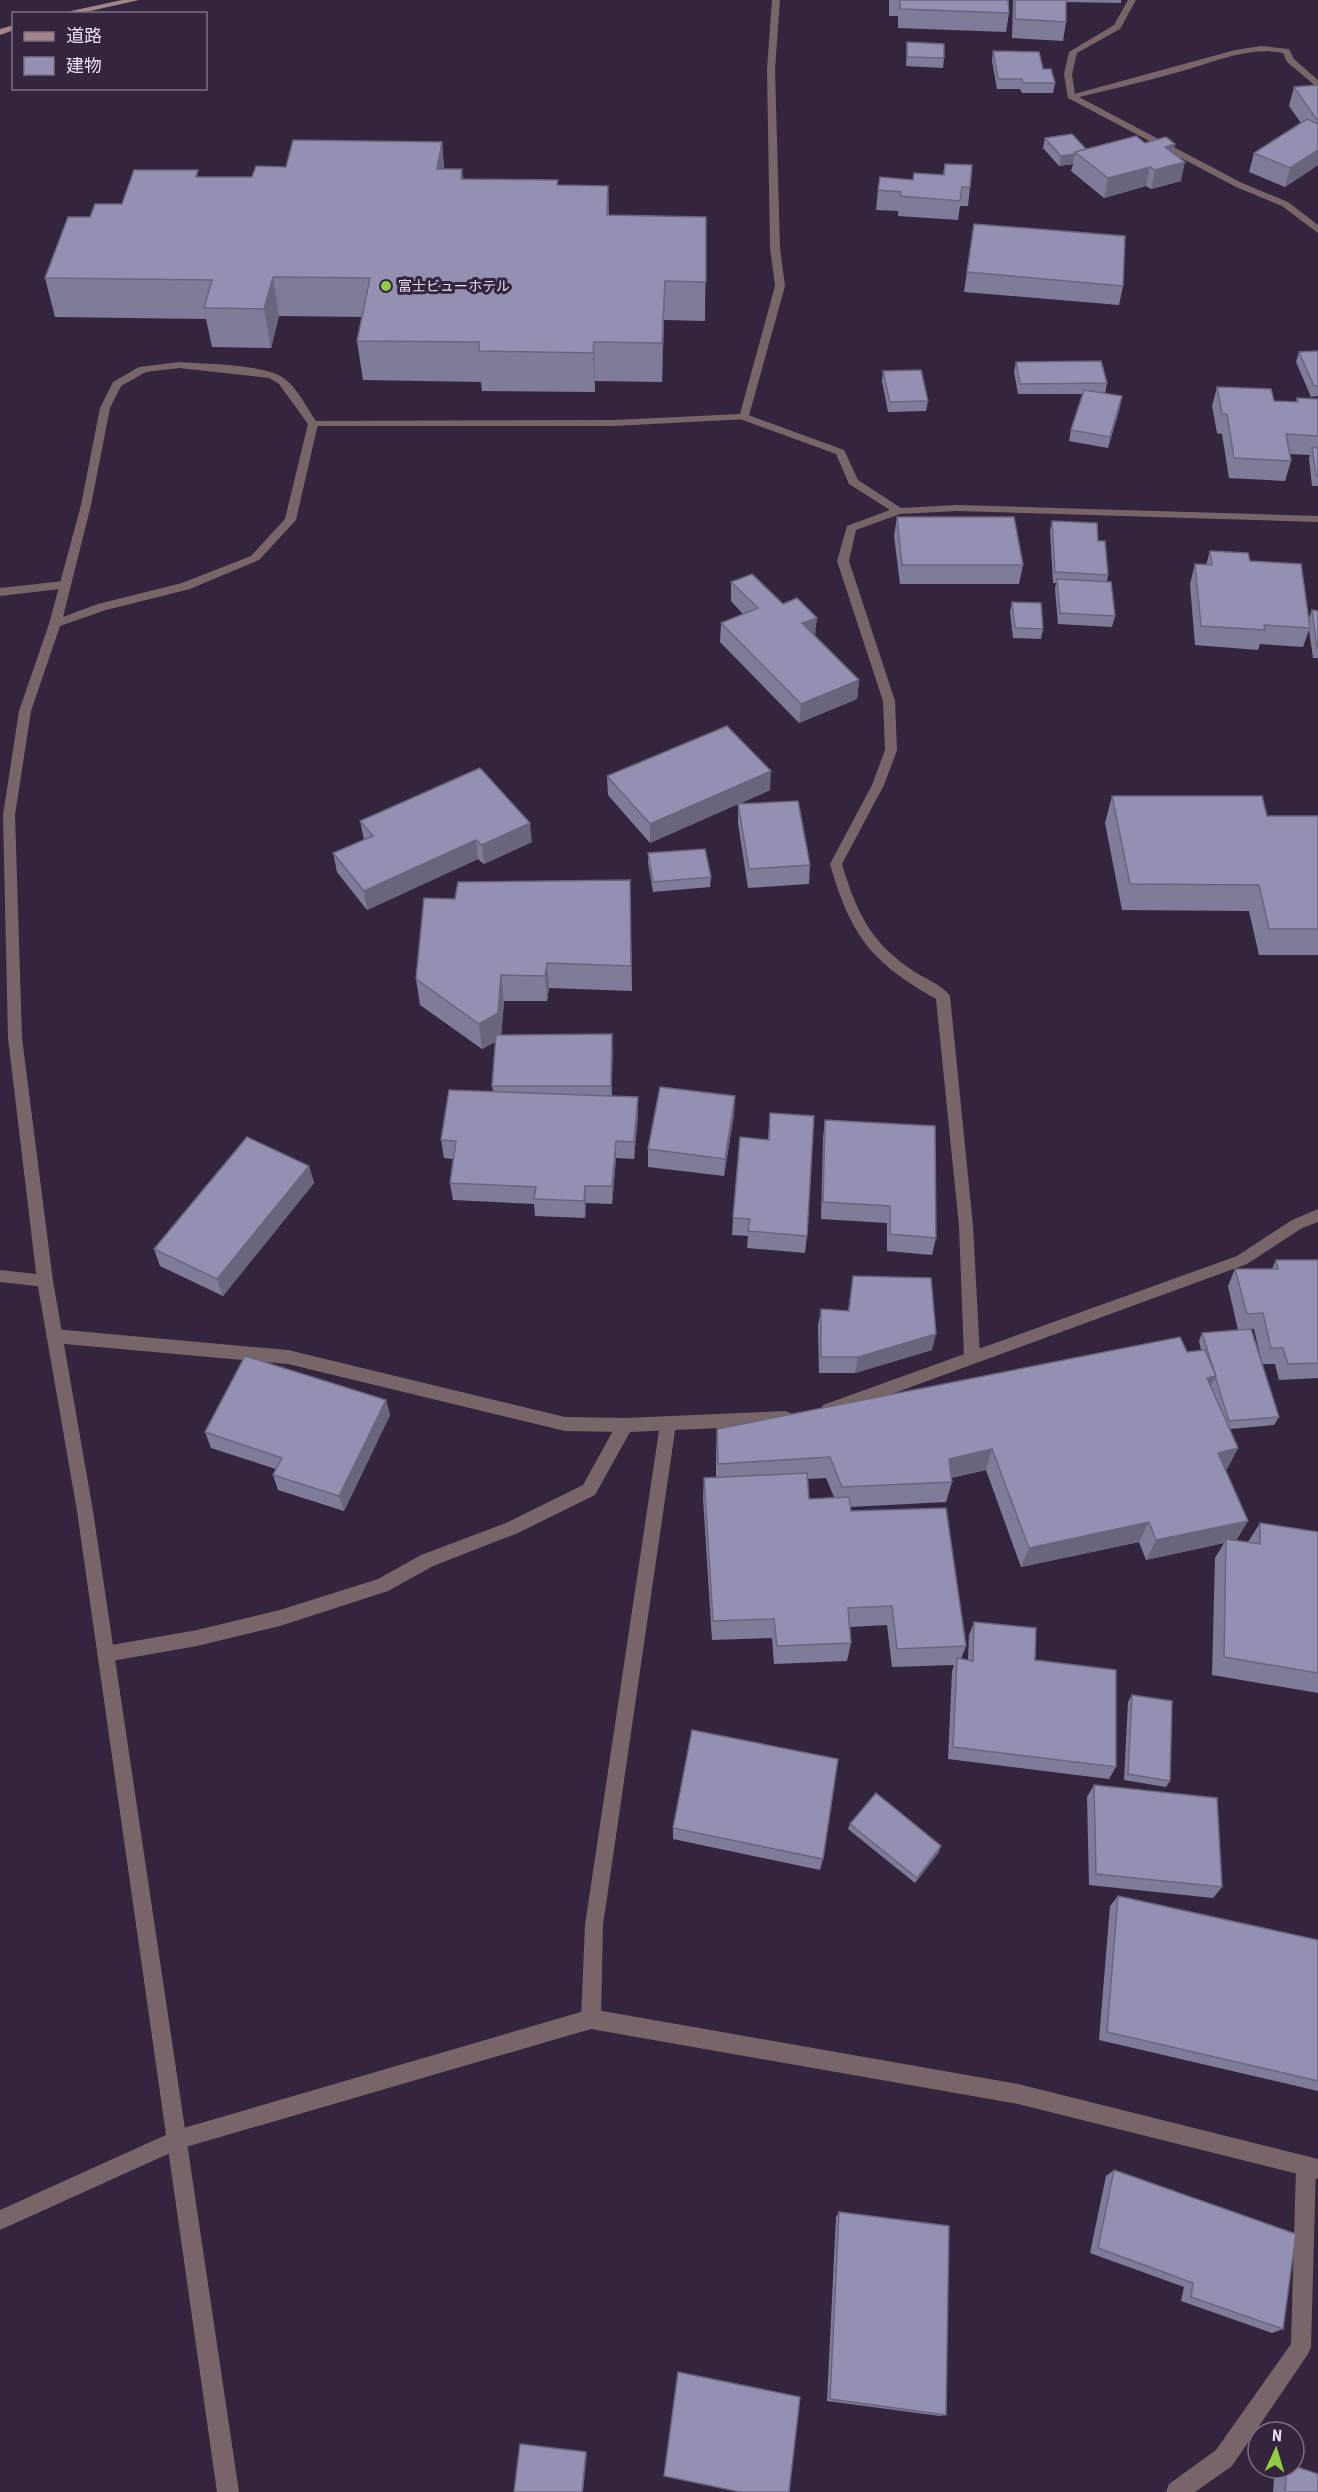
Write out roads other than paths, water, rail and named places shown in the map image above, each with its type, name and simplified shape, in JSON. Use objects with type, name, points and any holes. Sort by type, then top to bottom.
[{"type":"main road","points":[[72,12],[135,0]]},
{"type":"street","points":[[744,417],[780,286],[775,248],[771,69],[776,0]]},
{"type":"street","points":[[1071,96],[1068,74],[1073,52],[1117,27],[1132,0]]},
{"type":"street","points":[[1071,96],[1242,50],[1272,47],[1286,51],[1290,60],[1318,85]]},
{"type":"street","points":[[1071,96],[1239,184],[1285,204],[1318,230]]},
{"type":"street","points":[[55,624],[102,607],[186,586],[255,558],[290,519],[313,424],[283,382],[272,375],[234,369],[179,365],[143,369],[117,384],[105,408],[86,505],[55,624],[25,711],[9,815],[15,1038],[45,1281],[85,1511],[228,2492]]},
{"type":"street","points":[[313,424],[614,423],[744,417],[840,452],[853,482],[899,511]]},
{"type":"street","points":[[972,1356],[966,1226],[943,996],[904,975],[883,955],[853,916],[836,864],[878,785],[891,750],[889,701],[843,561],[850,528],[899,511],[969,508],[1318,519]]},
{"type":"street","points":[[0,592],[64,585]]},
{"type":"street","points":[[54,1336],[288,1357],[566,1424],[668,1424],[803,1418],[1242,1260],[1297,1224],[1318,1215]]},
{"type":"street","points":[[0,1276],[45,1281]]},
{"type":"street","points":[[591,2019],[594,1925],[668,1424]]},
{"type":"street","points":[[106,1654],[197,1638],[280,1618],[382,1585],[427,1560],[512,1528],[589,1490],[625,1425]]},
{"type":"street","points":[[0,2220],[177,2140],[591,2019],[1018,2094],[1312,2168],[1301,2347],[1224,2458],[1177,2492]]},
{"type":"place","name":"富士ビューホテル","points":[[386,286]]}]
